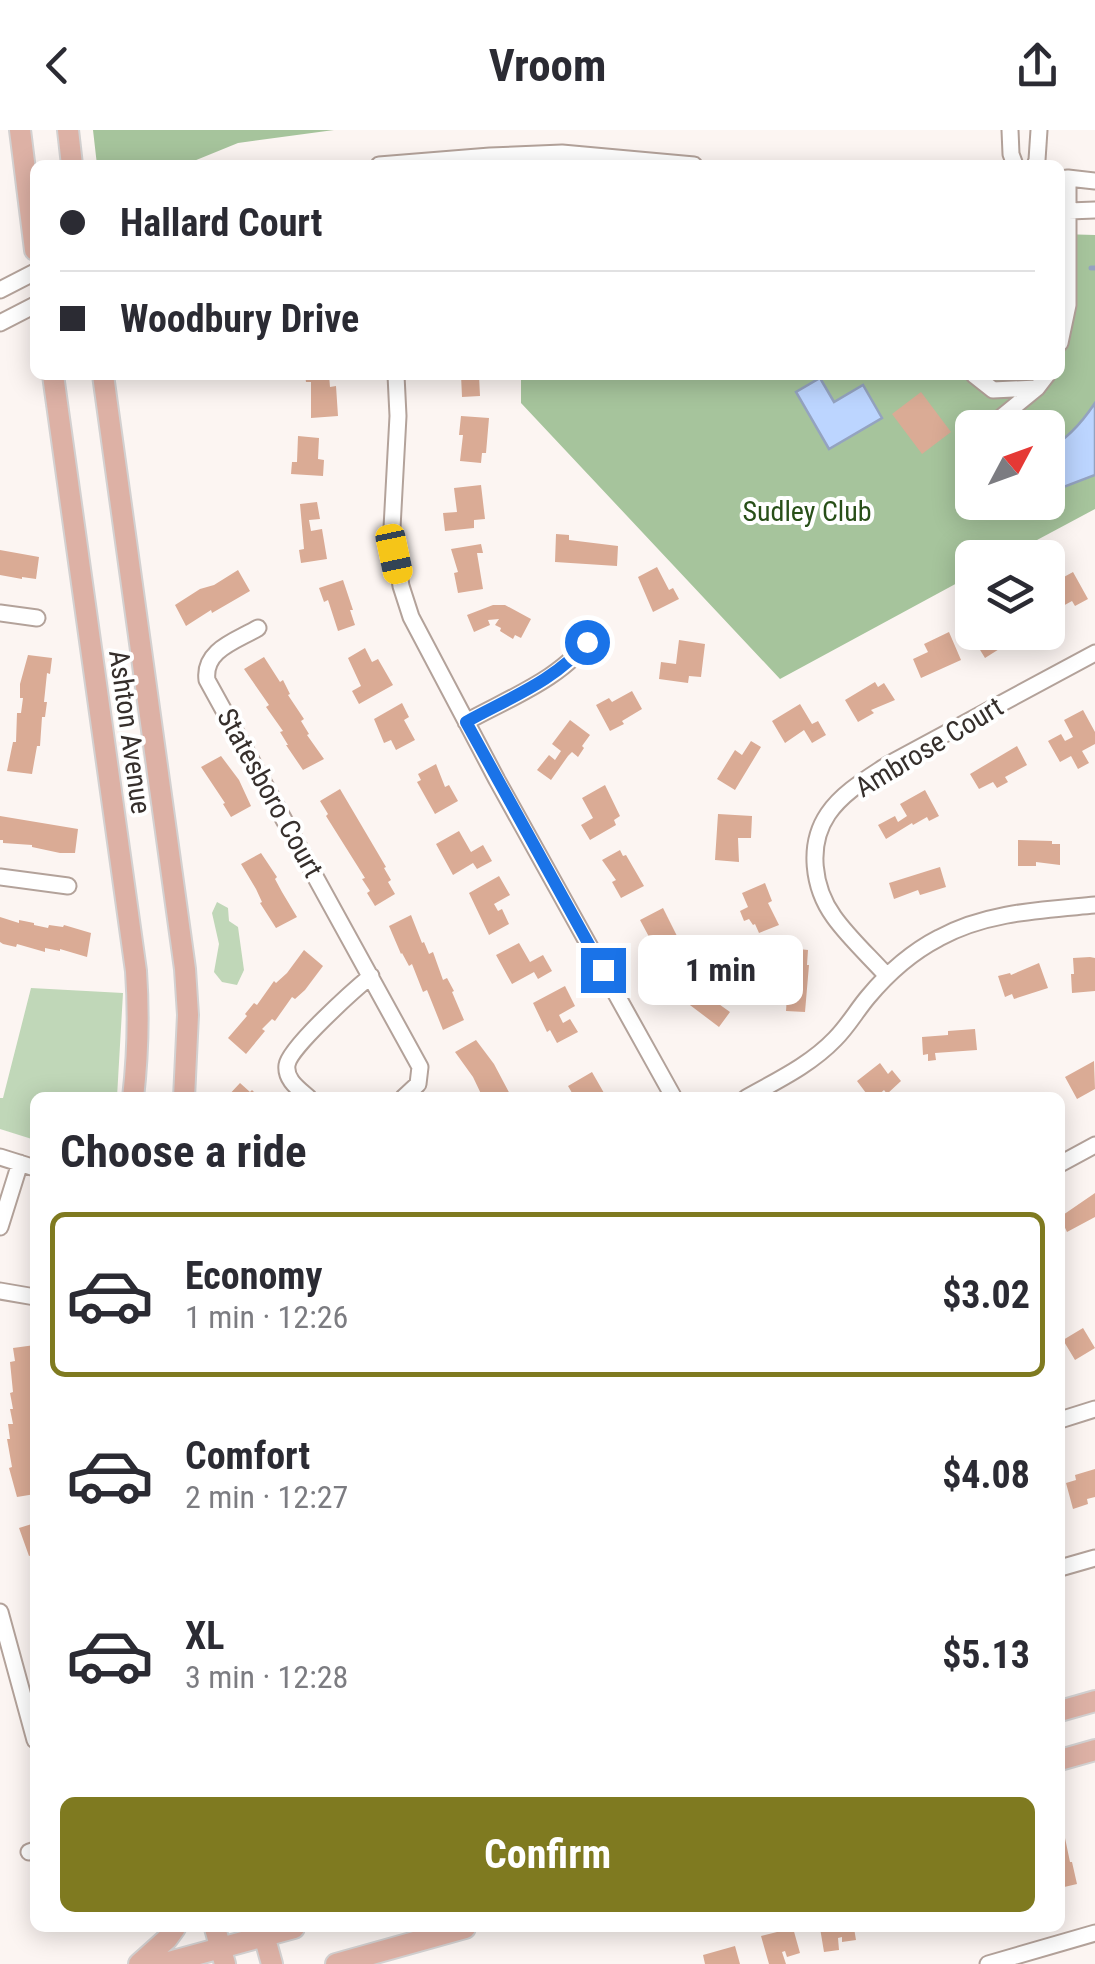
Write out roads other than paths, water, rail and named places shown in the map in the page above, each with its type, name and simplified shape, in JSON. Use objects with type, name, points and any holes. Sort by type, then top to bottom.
[{"type":"main road","points":[[20,130],[30,210]]},
{"type":"main road","points":[[68,130],[71,160]]},
{"type":"main road","name":"Ashton Avenue","points":[[53,380],[136,972],[138,1042],[134,1092]]},
{"type":"main road","name":"Ashton Avenue","points":[[104,380],[185,968],[188,1014],[184,1092]]},
{"type":"main road","points":[[1065,1710],[1095,1701]]},
{"type":"main road","points":[[1065,1759],[1095,1750]]},
{"type":"main road","points":[[139,1964],[172,1932]]},
{"type":"main road","points":[[162,1964],[263,1932],[272,1964]]},
{"type":"main road","points":[[336,1964],[451,1932]]},
{"type":"main road","points":[[363,1964],[393,1948]]},
{"type":"street","points":[[1010,130],[1013,160]]},
{"type":"street","points":[[1038,130],[1038,160]]},
{"type":"street","points":[[441,160],[562,153],[639,160]]},
{"type":"street","points":[[1065,178],[1095,181]]},
{"type":"street","points":[[1065,208],[1095,210]]},
{"type":"street","points":[[0,290],[30,275]]},
{"type":"street","points":[[0,324],[30,308]]},
{"type":"street","points":[[396,380],[392,528],[406,602],[466,722],[671,1092]]},
{"type":"street","points":[[980,380],[993,390],[1042,382]]},
{"type":"street","points":[[1009,410],[1042,382]]},
{"type":"street","points":[[0,612],[37,618]]},
{"type":"street","name":"Statesboro Court","points":[[258,628],[214,653],[208,661],[207,680],[420,1067],[418,1084],[409,1092]]},
{"type":"street","points":[[466,722],[559,671],[591,636]]},
{"type":"street","name":"Ambrose Court","points":[[887,976],[835,918],[825,901],[817,877],[816,848],[828,814],[862,782],[889,764],[1095,652]]},
{"type":"street","points":[[0,877],[68,886]]},
{"type":"street","points":[[757,1092],[819,1054],[887,976],[940,937],[988,919],[1032,910],[1095,905]]},
{"type":"street","points":[[302,1092],[287,1072],[290,1056],[349,993],[371,976]]},
{"type":"street","points":[[1065,1161],[1095,1144]]},
{"type":"street","points":[[0,1158],[27,1166],[0,1226]]},
{"type":"street","points":[[0,1291],[30,1297]]},
{"type":"street","points":[[1065,1418],[1095,1409]]},
{"type":"street","points":[[1065,1567],[1095,1558]]},
{"type":"street","points":[[0,1612],[30,1722]]},
{"type":"street","points":[[988,1964],[1095,1934]]},
{"type":"water","points":[[821,380],[834,402],[863,385],[882,418],[829,449],[796,392]]},
{"type":"water","points":[[1095,403],[1095,475],[1065,486],[1065,437]]},
{"type":"park label","name":"Sudley Club","points":[[807,511]]}]
